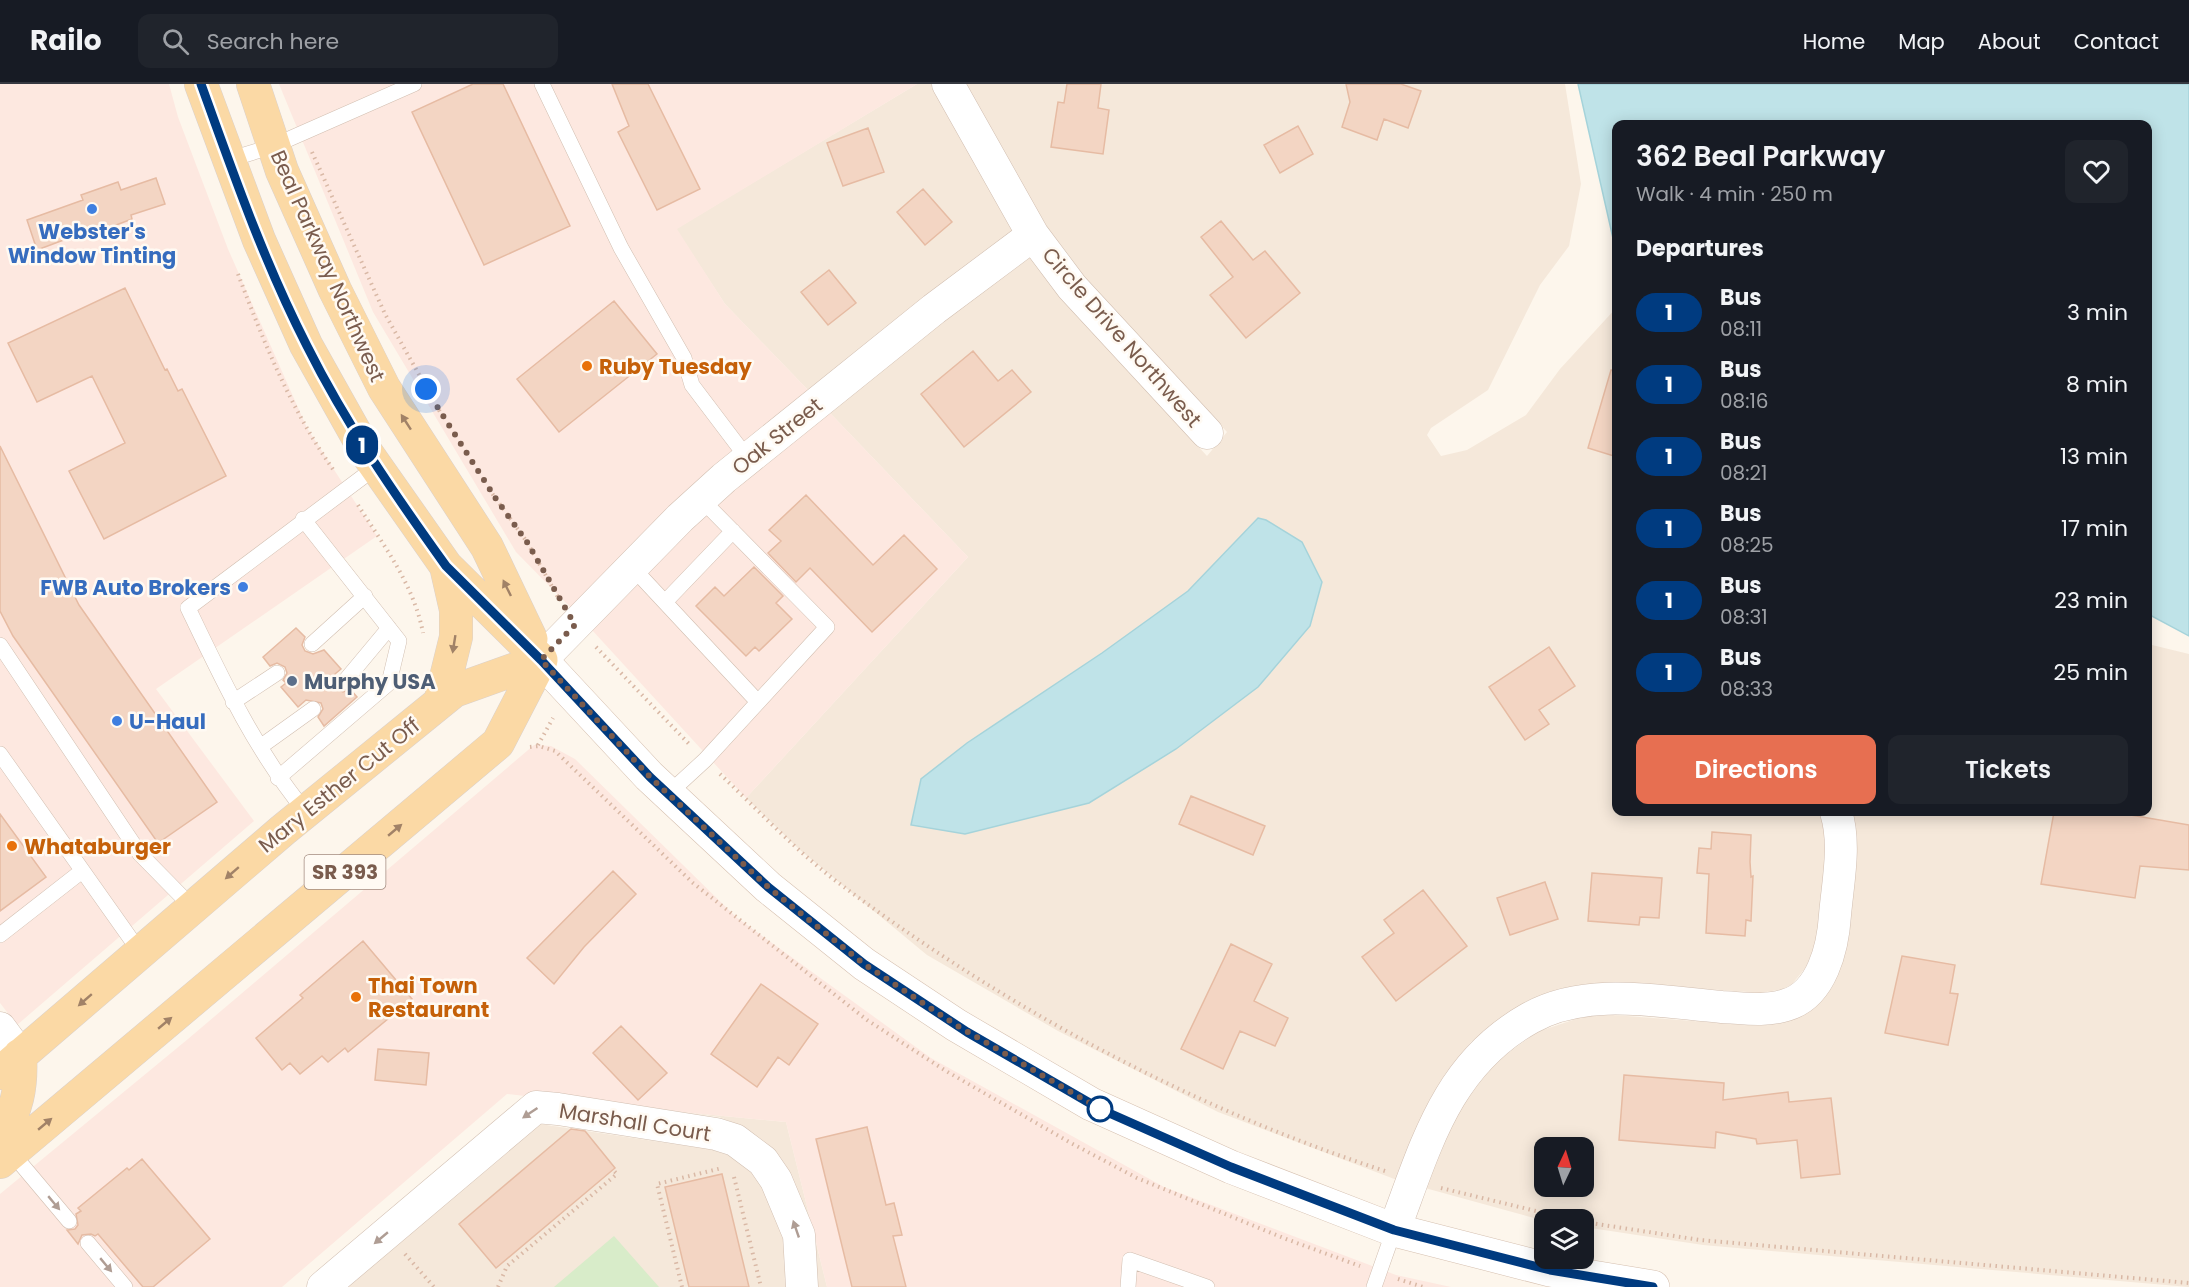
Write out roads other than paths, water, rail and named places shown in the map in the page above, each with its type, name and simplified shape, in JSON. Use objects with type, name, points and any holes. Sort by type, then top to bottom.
[{"type":"main road","name":"Beal Parkway Northwest","points":[[201,84],[259,240],[306,345],[376,467],[446,566],[541,660],[668,794],[768,887],[864,964],[967,1032],[1100,1109],[1231,1167],[1394,1230],[1541,1268],[1653,1287]]},
{"type":"main road","points":[[232,84],[239,104],[273,146]]},
{"type":"main road","name":"Beal Parkway Northwest","points":[[254,84],[282,171],[330,280],[384,388],[487,547],[541,660]]},
{"type":"main road","points":[[440,702],[456,637],[456,609],[446,566]]},
{"type":"main road","name":"Mary Esther Cut Off","points":[[10,1064],[305,811],[454,691],[541,660]]},
{"type":"main road","name":"SR 393","points":[[4,1151],[498,743],[541,660]]},
{"type":"main road","points":[[4,1151],[22,1084],[10,1064]]},
{"type":"street","name":"Circle Drive Northwest","points":[[948,84],[1033,236],[1072,287],[1207,433]]},
{"type":"street","name":"Oak Street","points":[[541,660],[701,499],[934,309],[1033,236]]},
{"type":"street","points":[[1394,1230],[1433,1127],[1455,1085],[1479,1055],[1532,1017],[1556,1007],[1602,999],[1761,1010],[1787,1005],[1800,998],[1819,976],[1830,952],[1834,933],[1841,849],[1837,816]]},
{"type":"street","points":[[0,1028],[10,1064]]},
{"type":"street","name":"Marshall Court","points":[[323,1287],[536,1107],[558,1108],[716,1134],[735,1140],[763,1161],[776,1180],[799,1235],[802,1287]]},
{"type":"lane","points":[[228,160],[273,146],[414,84]]},
{"type":"lane","points":[[542,84],[621,248],[684,358],[692,385],[748,459]]},
{"type":"lane","points":[[305,811],[278,778],[233,702],[188,608],[303,519],[376,467]]},
{"type":"lane","points":[[668,794],[705,760],[827,627],[701,499]]},
{"type":"lane","points":[[278,778],[389,683],[399,641],[303,519]]},
{"type":"lane","points":[[664,602],[733,531]]},
{"type":"lane","points":[[632,567],[757,701]]},
{"type":"lane","points":[[312,644],[365,596]]},
{"type":"lane","points":[[344,682],[389,628]]},
{"type":"lane","points":[[0,645],[140,854],[192,907]]},
{"type":"lane","points":[[233,702],[277,673]]},
{"type":"lane","points":[[260,747],[313,709]]},
{"type":"lane","points":[[0,754],[140,952]]},
{"type":"lane","points":[[0,935],[82,871]]},
{"type":"lane","points":[[4,1151],[69,1221]]},
{"type":"lane","points":[[1376,1280],[1394,1230]]},
{"type":"lane","points":[[87,1243],[125,1287]]},
{"type":"lane","points":[[1128,1287],[1130,1260],[1207,1287]]},
{"type":"water","points":[[1578,84],[2189,84],[2189,636],[2152,616],[2152,120],[1612,120],[1612,234]]},
{"type":"water","points":[[1258,518],[1266,520],[1302,542],[1322,582],[1310,626],[1258,687],[1176,749],[1089,803],[965,834],[911,825],[921,779],[967,743],[1102,653],[1188,591]]},
{"type":"place","name":"Webster's Window Tinting","points":[[92,209]]},
{"type":"place","name":"Ruby Tuesday","points":[[587,366]]},
{"type":"place","name":"FWB Auto Brokers","points":[[243,587]]},
{"type":"place","name":"Murphy USA","points":[[292,681]]},
{"type":"place","name":"U-Haul","points":[[117,721]]},
{"type":"place","name":"Whataburger","points":[[12,846]]},
{"type":"place","name":"Thai Town Restaurant","points":[[356,997]]}]
